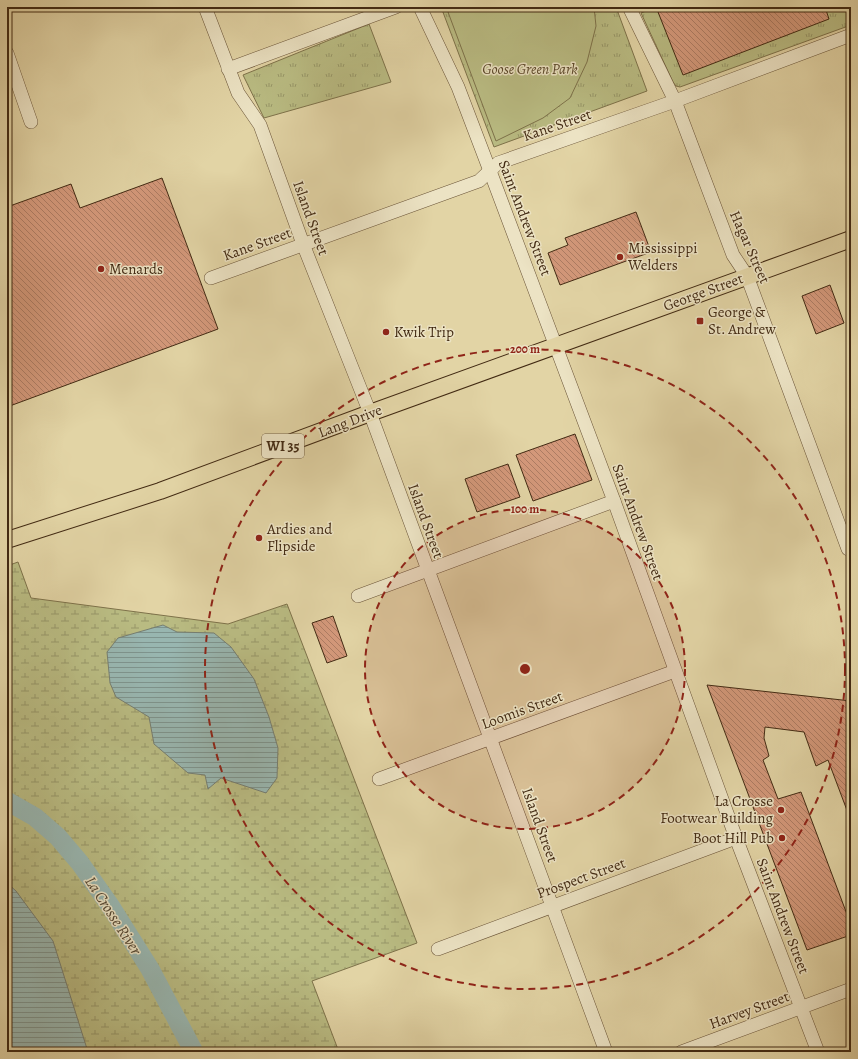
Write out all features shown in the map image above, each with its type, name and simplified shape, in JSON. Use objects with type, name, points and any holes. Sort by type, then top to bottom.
[{"type":"main road","name":"George Street","points":[[556,346],[747,276],[851,240]]},
{"type":"main road","name":"Lang Drive","points":[[7,540],[160,491],[556,346]]},
{"type":"street","name":"Island Street","points":[[205,7],[238,92],[260,126],[303,244],[370,413],[606,1052]]},
{"type":"street","points":[[228,69],[396,7]]},
{"type":"street","name":"Saint Andrew Street","points":[[420,7],[458,88],[490,171],[614,501],[736,838],[818,1052]]},
{"type":"street","name":"Hagar Street","points":[[629,7],[675,101],[733,255],[747,276],[848,549]]},
{"type":"street","name":"Kane Street","points":[[211,278],[480,181],[498,163],[675,101],[851,35]]},
{"type":"street","points":[[7,54],[31,122]]},
{"type":"street","points":[[358,596],[614,501]]},
{"type":"street","name":"Loomis Street","points":[[379,780],[675,671]]},
{"type":"street","name":"Prospect Street","points":[[438,949],[736,838]]},
{"type":"street","name":"Harvey Street","points":[[681,1052],[851,989]]},
{"type":"green space","name":"Goose Green Park","points":[[441,7],[616,7],[647,91],[494,147]]},
{"type":"green space","name":"Goose Green Park","points":[[461,7],[594,7],[596,26],[587,62],[570,98],[543,118],[496,141],[448,12]]},
{"type":"green space","points":[[656,7],[851,7],[851,25],[680,87],[676,86],[673,82],[641,13]]},
{"type":"green space","points":[[369,24],[391,82],[264,118],[243,75]]},
{"type":"green space","points":[[18,562],[31,598],[228,624],[287,604],[417,943],[312,981],[339,1052],[7,1052],[7,566]]},
{"type":"water","points":[[163,625],[177,632],[214,633],[231,647],[254,679],[269,717],[278,748],[277,778],[266,793],[221,778],[208,789],[205,775],[188,773],[154,744],[149,717],[116,697],[110,683],[107,652],[118,638]]},
{"type":"water","points":[[7,883],[16,891],[53,941],[88,1052],[10,1052],[7,1045]]},
{"type":"building","points":[[671,7],[691,7],[694,9],[700,7],[825,7],[829,19],[683,75],[658,12]]},
{"type":"building","name":"Menards","points":[[162,178],[218,329],[7,407],[7,207],[71,184],[80,208]]},
{"type":"building","points":[[636,212],[651,252],[560,285],[548,253],[568,245],[565,238]]},
{"type":"building","points":[[830,285],[844,323],[816,334],[802,296]]},
{"type":"building","points":[[575,434],[592,480],[533,501],[516,455]]},
{"type":"building","points":[[508,464],[520,497],[477,512],[465,479]]},
{"type":"building","points":[[333,616],[347,656],[327,663],[312,623]]},
{"type":"building","name":"La Crosse Footwear Building","points":[[707,685],[851,701],[851,821],[828,760],[816,766],[804,732],[765,727],[764,738],[769,756],[763,760],[778,799],[801,792],[851,925],[851,935],[807,950]]},
{"type":"waterway","name":"La Crosse River","points":[[7,801],[35,817],[58,837],[80,863],[111,907],[150,969],[194,1052]]},
{"type":"place","name":"Mississippi Welders","points":[[620,257]]},
{"type":"place","name":"Menards","points":[[101,269]]},
{"type":"place","name":"George & St. Andrew","points":[[700,321]]},
{"type":"place","name":"Kwik Trip","points":[[386,332]]},
{"type":"place","name":"Ardies and Flipside","points":[[259,538]]},
{"type":"place","name":"La Crosse Footwear Building","points":[[781,810]]},
{"type":"place","name":"Boot Hill Pub","points":[[782,838]]}]
